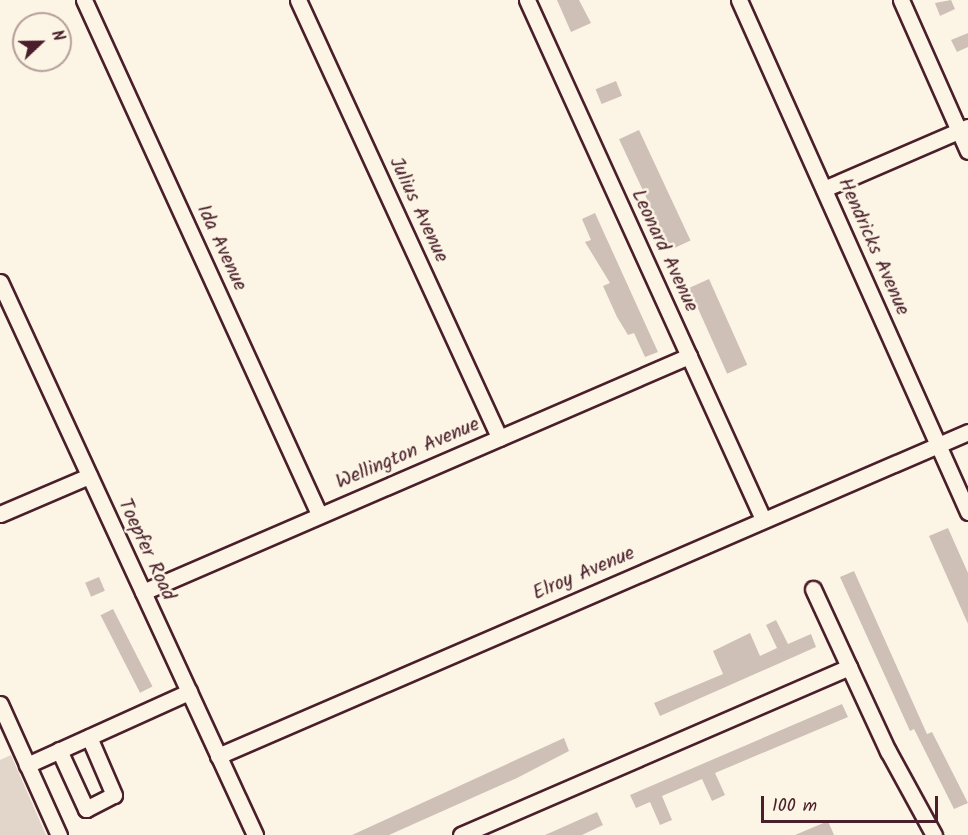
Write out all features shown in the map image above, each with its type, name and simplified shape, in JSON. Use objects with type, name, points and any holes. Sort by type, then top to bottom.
[{"type":"street","name":"Ida Avenue","points":[[84,0],[319,514]]},
{"type":"street","name":"Julius Avenue","points":[[298,0],[499,438]]},
{"type":"street","name":"Leonard Avenue","points":[[527,0],[763,519]]},
{"type":"street","name":"Hendricks Avenue","points":[[739,0],[968,512]]},
{"type":"street","points":[[901,0],[963,129],[968,151]]},
{"type":"street","points":[[824,189],[963,129]]},
{"type":"street","name":"Toepfer Road","points":[[0,282],[255,835]]},
{"type":"street","name":"Wellington Avenue","points":[[143,592],[689,356]]},
{"type":"street","name":"Elroy Avenue","points":[[218,756],[968,432]]},
{"type":"street","points":[[0,514],[89,476]]},
{"type":"street","points":[[813,588],[929,834]]},
{"type":"street","points":[[461,835],[849,667]]},
{"type":"street","points":[[27,765],[189,692]]},
{"type":"street","points":[[0,704],[59,835]]},
{"type":"street","points":[[58,750],[86,809],[114,795],[89,737]]},
{"type":"shaded area","points":[[11,755],[46,835],[0,835],[0,760]]},
{"type":"building","points":[[557,0],[579,0],[591,23],[571,32]]},
{"type":"building","points":[[951,0],[955,9],[940,16],[935,3]]},
{"type":"building","points":[[968,33],[968,47],[957,52],[951,40]]},
{"type":"building","points":[[616,81],[622,96],[602,104],[596,89]]},
{"type":"building","points":[[639,130],[691,241],[671,250],[619,139]]},
{"type":"building","points":[[595,213],[658,352],[645,357],[634,333],[628,335],[617,317],[603,286],[610,283],[585,242],[591,240],[582,219]]},
{"type":"building","points":[[709,279],[747,365],[727,374],[689,288]]},
{"type":"building","points":[[948,528],[968,573],[968,624],[929,536]]},
{"type":"building","points":[[854,571],[927,734],[932,732],[968,803],[954,809],[914,729],[910,731],[840,577]]},
{"type":"building","points":[[99,577],[105,591],[91,597],[85,583]]},
{"type":"building","points":[[113,609],[152,687],[140,693],[101,615]]},
{"type":"building","points":[[776,620],[788,644],[811,634],[816,647],[660,716],[654,703],[723,674],[713,651],[750,633],[760,656],[777,648],[766,625]]},
{"type":"building","points":[[842,704],[848,717],[715,773],[725,795],[712,801],[702,779],[662,796],[672,820],[660,825],[650,802],[636,808],[630,795]]},
{"type":"building","points":[[564,738],[569,751],[517,778],[389,835],[352,835]]},
{"type":"building","points":[[597,812],[603,825],[582,835],[545,835]]},
{"type":"building","points":[[828,821],[834,835],[795,835]]}]
